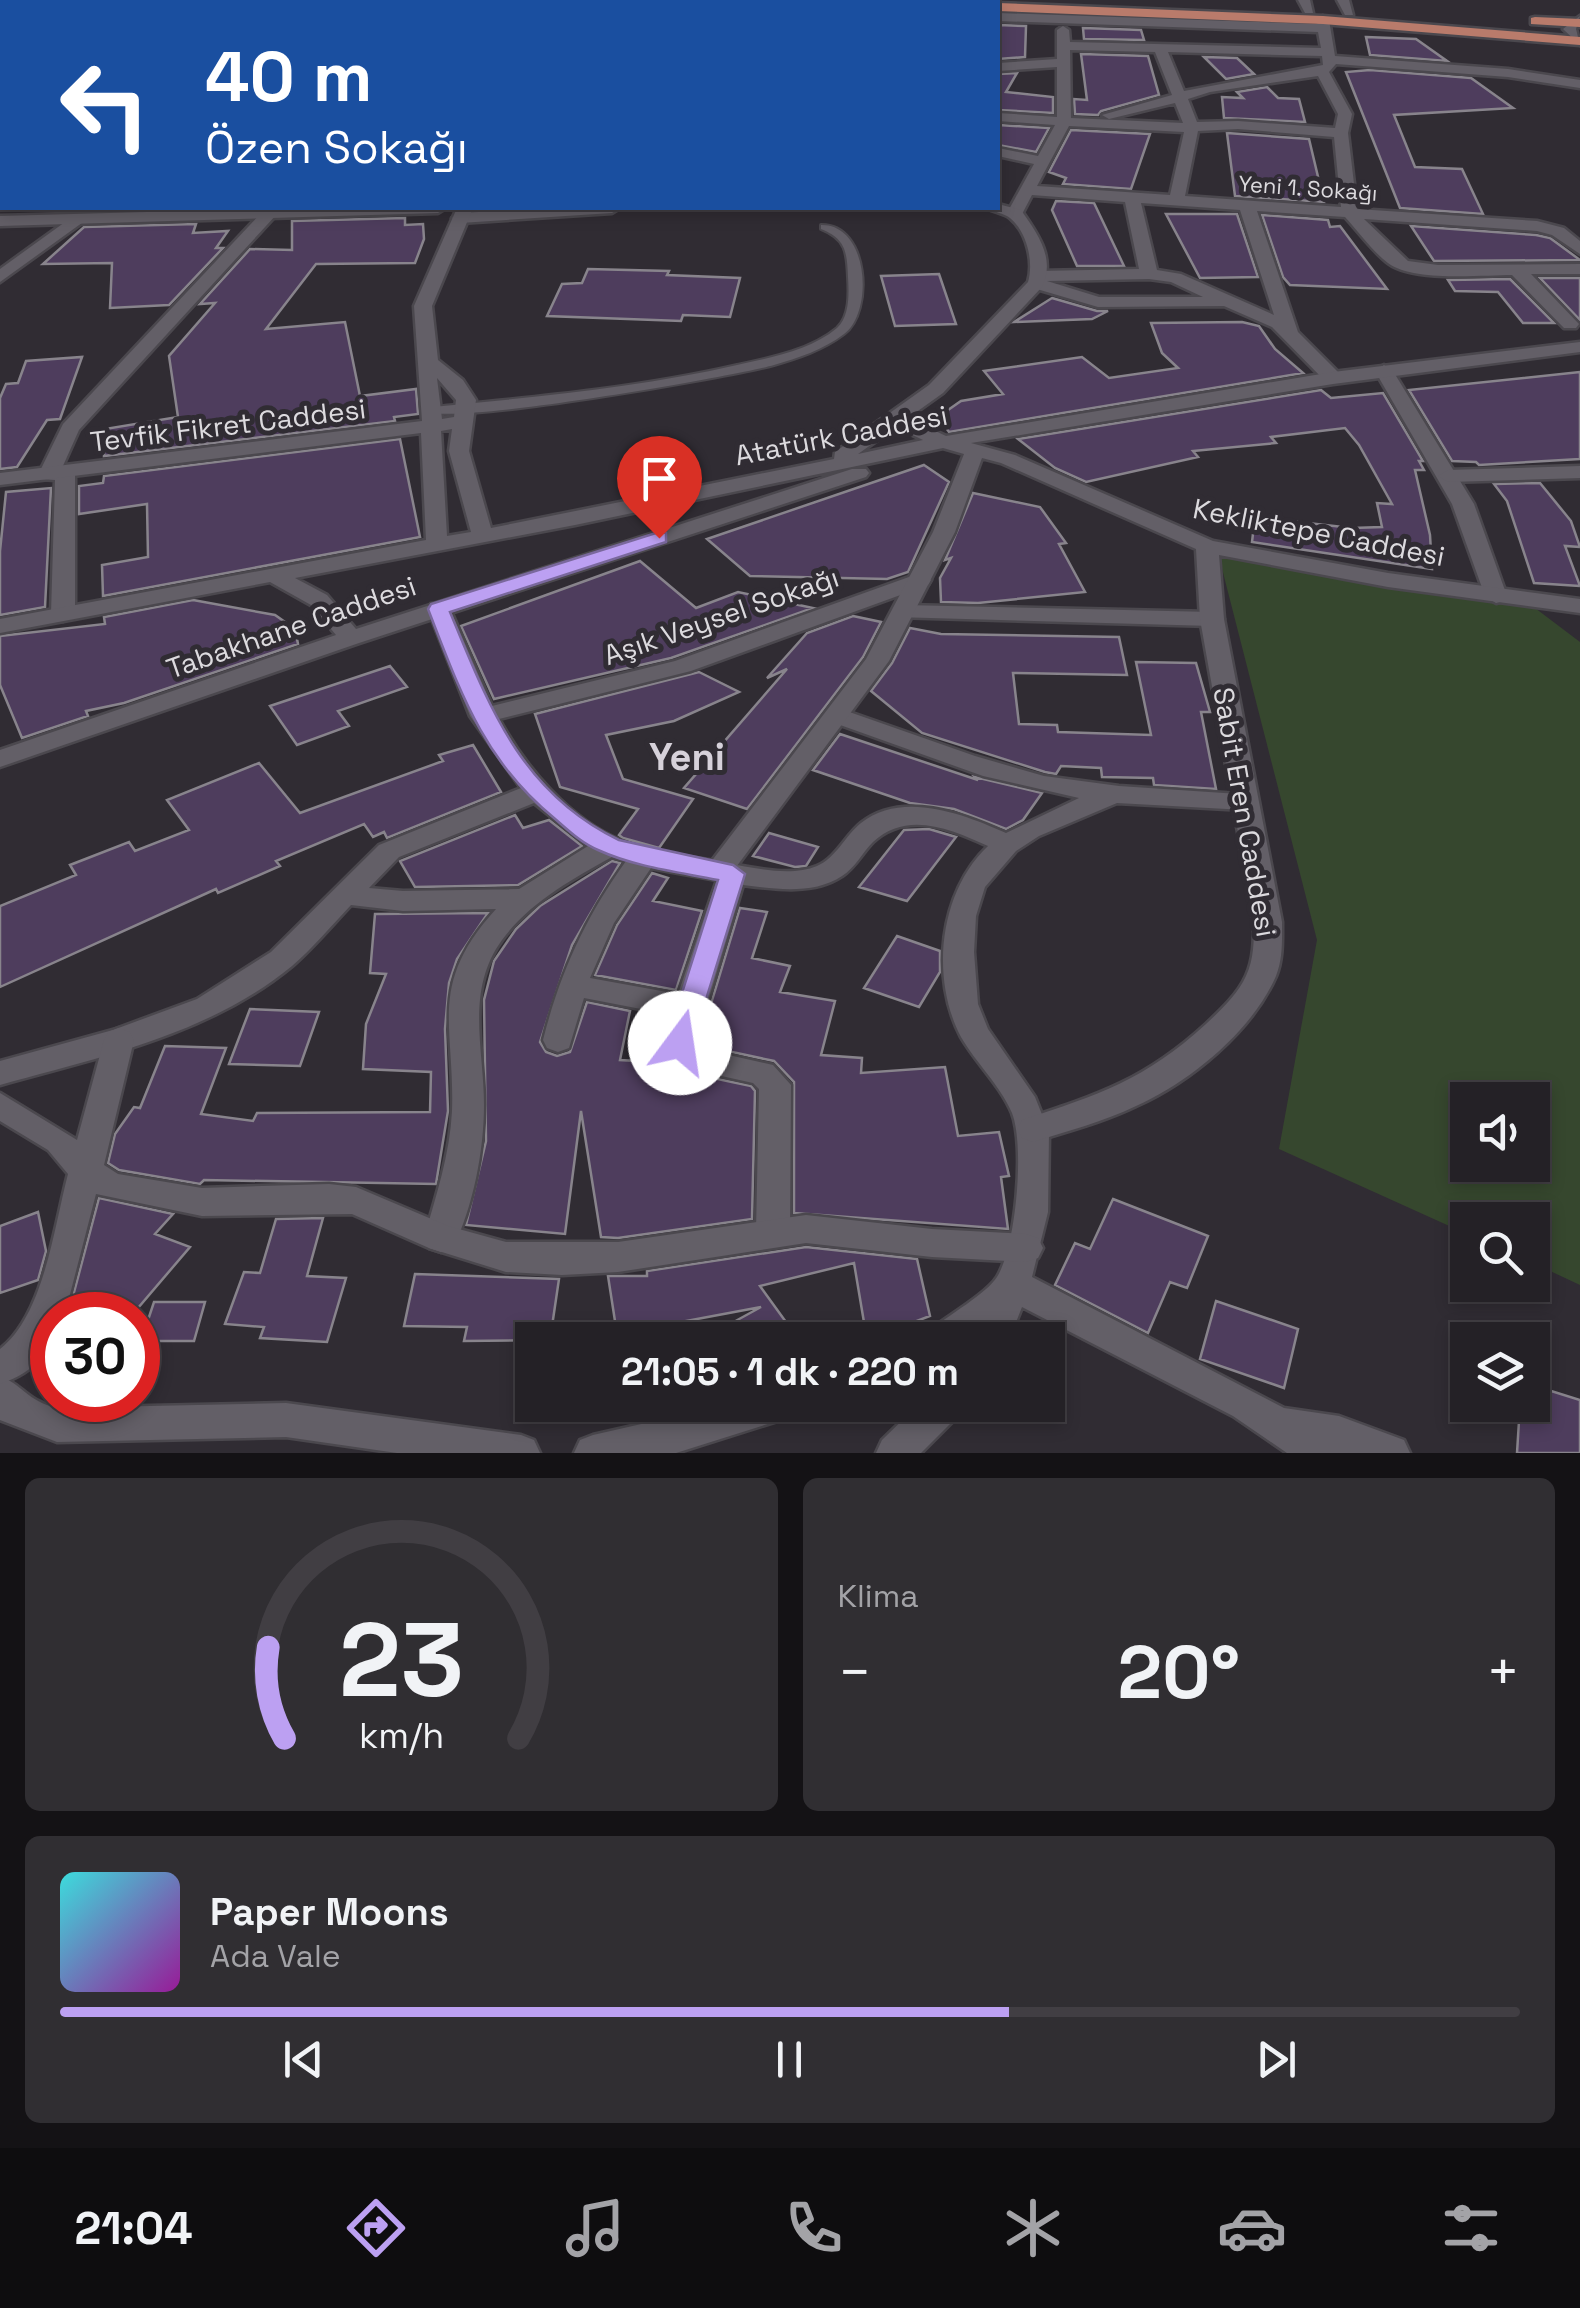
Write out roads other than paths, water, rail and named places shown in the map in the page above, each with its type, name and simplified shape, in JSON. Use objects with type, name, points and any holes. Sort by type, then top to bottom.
[{"type":"main road","points":[[1000,7],[1062,10],[1307,5],[1505,19]]},
{"type":"main road","points":[[1522,20],[1578,22]]},
{"type":"main road","points":[[1324,24],[1580,41]]},
{"type":"street","points":[[1000,17],[1062,10],[1324,24],[1327,61],[1345,114],[1341,133],[1350,214],[1386,253],[1404,266],[1438,270],[1580,268]]},
{"type":"street","points":[[1015,213],[1064,122],[1062,10]]},
{"type":"street","points":[[1578,22],[1569,29],[1580,41]]},
{"type":"street","points":[[1063,46],[1160,48],[1508,74],[1580,84]]},
{"type":"street","points":[[1160,48],[1192,127],[1176,202]]},
{"type":"street","points":[[1064,122],[1137,110],[1208,88],[1327,61]]},
{"type":"street","points":[[1000,67],[1063,62]]},
{"type":"street","points":[[1000,116],[1341,133]]},
{"type":"street","points":[[1000,152],[1041,162]]},
{"type":"street","name":"Yeni 1. Sokağı","points":[[1026,190],[1537,226],[1558,231],[1580,248]]},
{"type":"street","points":[[1132,198],[1150,274]]},
{"type":"street","points":[[1247,206],[1289,332]]},
{"type":"street","points":[[829,465],[897,420],[960,365],[1038,280],[1039,255],[1015,213],[1000,209]]},
{"type":"street","points":[[0,222],[382,210]]},
{"type":"street","points":[[437,544],[423,306],[463,213],[552,210]]},
{"type":"street","points":[[63,614],[56,474],[70,428],[269,214]]},
{"type":"street","points":[[0,277],[78,220]]},
{"type":"street","points":[[1516,269],[1570,324]]},
{"type":"street","points":[[1038,280],[1150,274],[1174,278],[1268,317],[1289,332],[1333,378]]},
{"type":"street","points":[[1038,280],[1098,302],[1228,301]]},
{"type":"street","name":"Atatürk Caddesi","points":[[0,626],[483,536],[944,442],[1333,378],[1580,348]]},
{"type":"street","points":[[429,362],[463,392],[460,451],[483,536]]},
{"type":"street","points":[[1384,372],[1463,504],[1496,596]]},
{"type":"street","name":"Tevfik Fikret Caddesi","points":[[0,479],[464,415]]},
{"type":"street","name":"Kekliktepe Caddesi","points":[[897,420],[944,442],[1008,459],[1207,546],[1496,596],[1580,606]]},
{"type":"street","name":"Tabakhane Caddesi","points":[[0,759],[944,442]]},
{"type":"street","points":[[773,1232],[776,1085],[762,1073],[708,1064],[684,1051],[680,1035],[725,873],[877,661],[958,501],[974,450]]},
{"type":"street","points":[[1448,476],[1580,472]]},
{"type":"street","points":[[677,497],[696,526]]},
{"type":"street","name":"Sabit Eren Caddesi","points":[[1033,1130],[1132,1095],[1176,1068],[1214,1034],[1260,978],[1268,949],[1268,922],[1212,618],[1207,546]]},
{"type":"street","points":[[272,574],[318,600],[351,638]]},
{"type":"street","name":"Aşık Veysel Sokağı","points":[[482,716],[683,666],[920,580]]},
{"type":"street","points":[[439,609],[482,716],[500,748],[536,792],[595,839],[610,846],[725,873],[814,877],[846,861],[870,829],[918,815],[948,819],[1005,843]]},
{"type":"street","points":[[903,612],[1212,618]]},
{"type":"street","points":[[838,716],[990,770],[1045,784],[1116,794],[1245,801]]},
{"type":"street","points":[[0,1072],[119,1040],[208,1007],[258,977],[374,863],[402,843],[536,792]]},
{"type":"street","points":[[999,1322],[1026,1248],[1033,1130],[1023,1105],[976,1035],[959,990],[962,915],[982,866],[1005,843],[1033,826],[1116,794]]},
{"type":"street","points":[[441,1238],[467,1129],[468,1087],[462,1036],[468,976],[478,952],[500,920],[524,899],[610,846]]},
{"type":"street","points":[[558,1040],[572,985],[598,921],[644,857]]},
{"type":"street","points":[[343,895],[404,901],[524,899]]},
{"type":"street","points":[[572,985],[688,1007]]},
{"type":"street","points":[[0,1368],[27,1349],[41,1328],[56,1291],[119,1040]]},
{"type":"street","points":[[0,1105],[59,1140],[85,1170],[111,1186],[202,1202],[329,1198],[356,1202],[441,1238],[506,1257],[618,1257],[773,1232],[820,1230],[932,1244],[1026,1248]]},
{"type":"street","points":[[967,1322],[1015,1285]]},
{"type":"street","points":[[1015,1285],[1061,1316],[1284,1425],[1317,1453]]},
{"type":"street","points":[[0,1393],[6,1404],[28,1418],[57,1425],[286,1420],[520,1453]]},
{"type":"street","points":[[593,1453],[725,1422]]},
{"type":"street","points":[[894,1453],[926,1422]]},
{"type":"street","points":[[1284,1425],[1324,1428],[1391,1453]]},
{"type":"lane","points":[[464,415],[731,370],[818,346],[846,326],[855,296],[852,244],[848,236],[825,227]]},
{"type":"district","name":"Yeni","points":[[687,757]]}]
